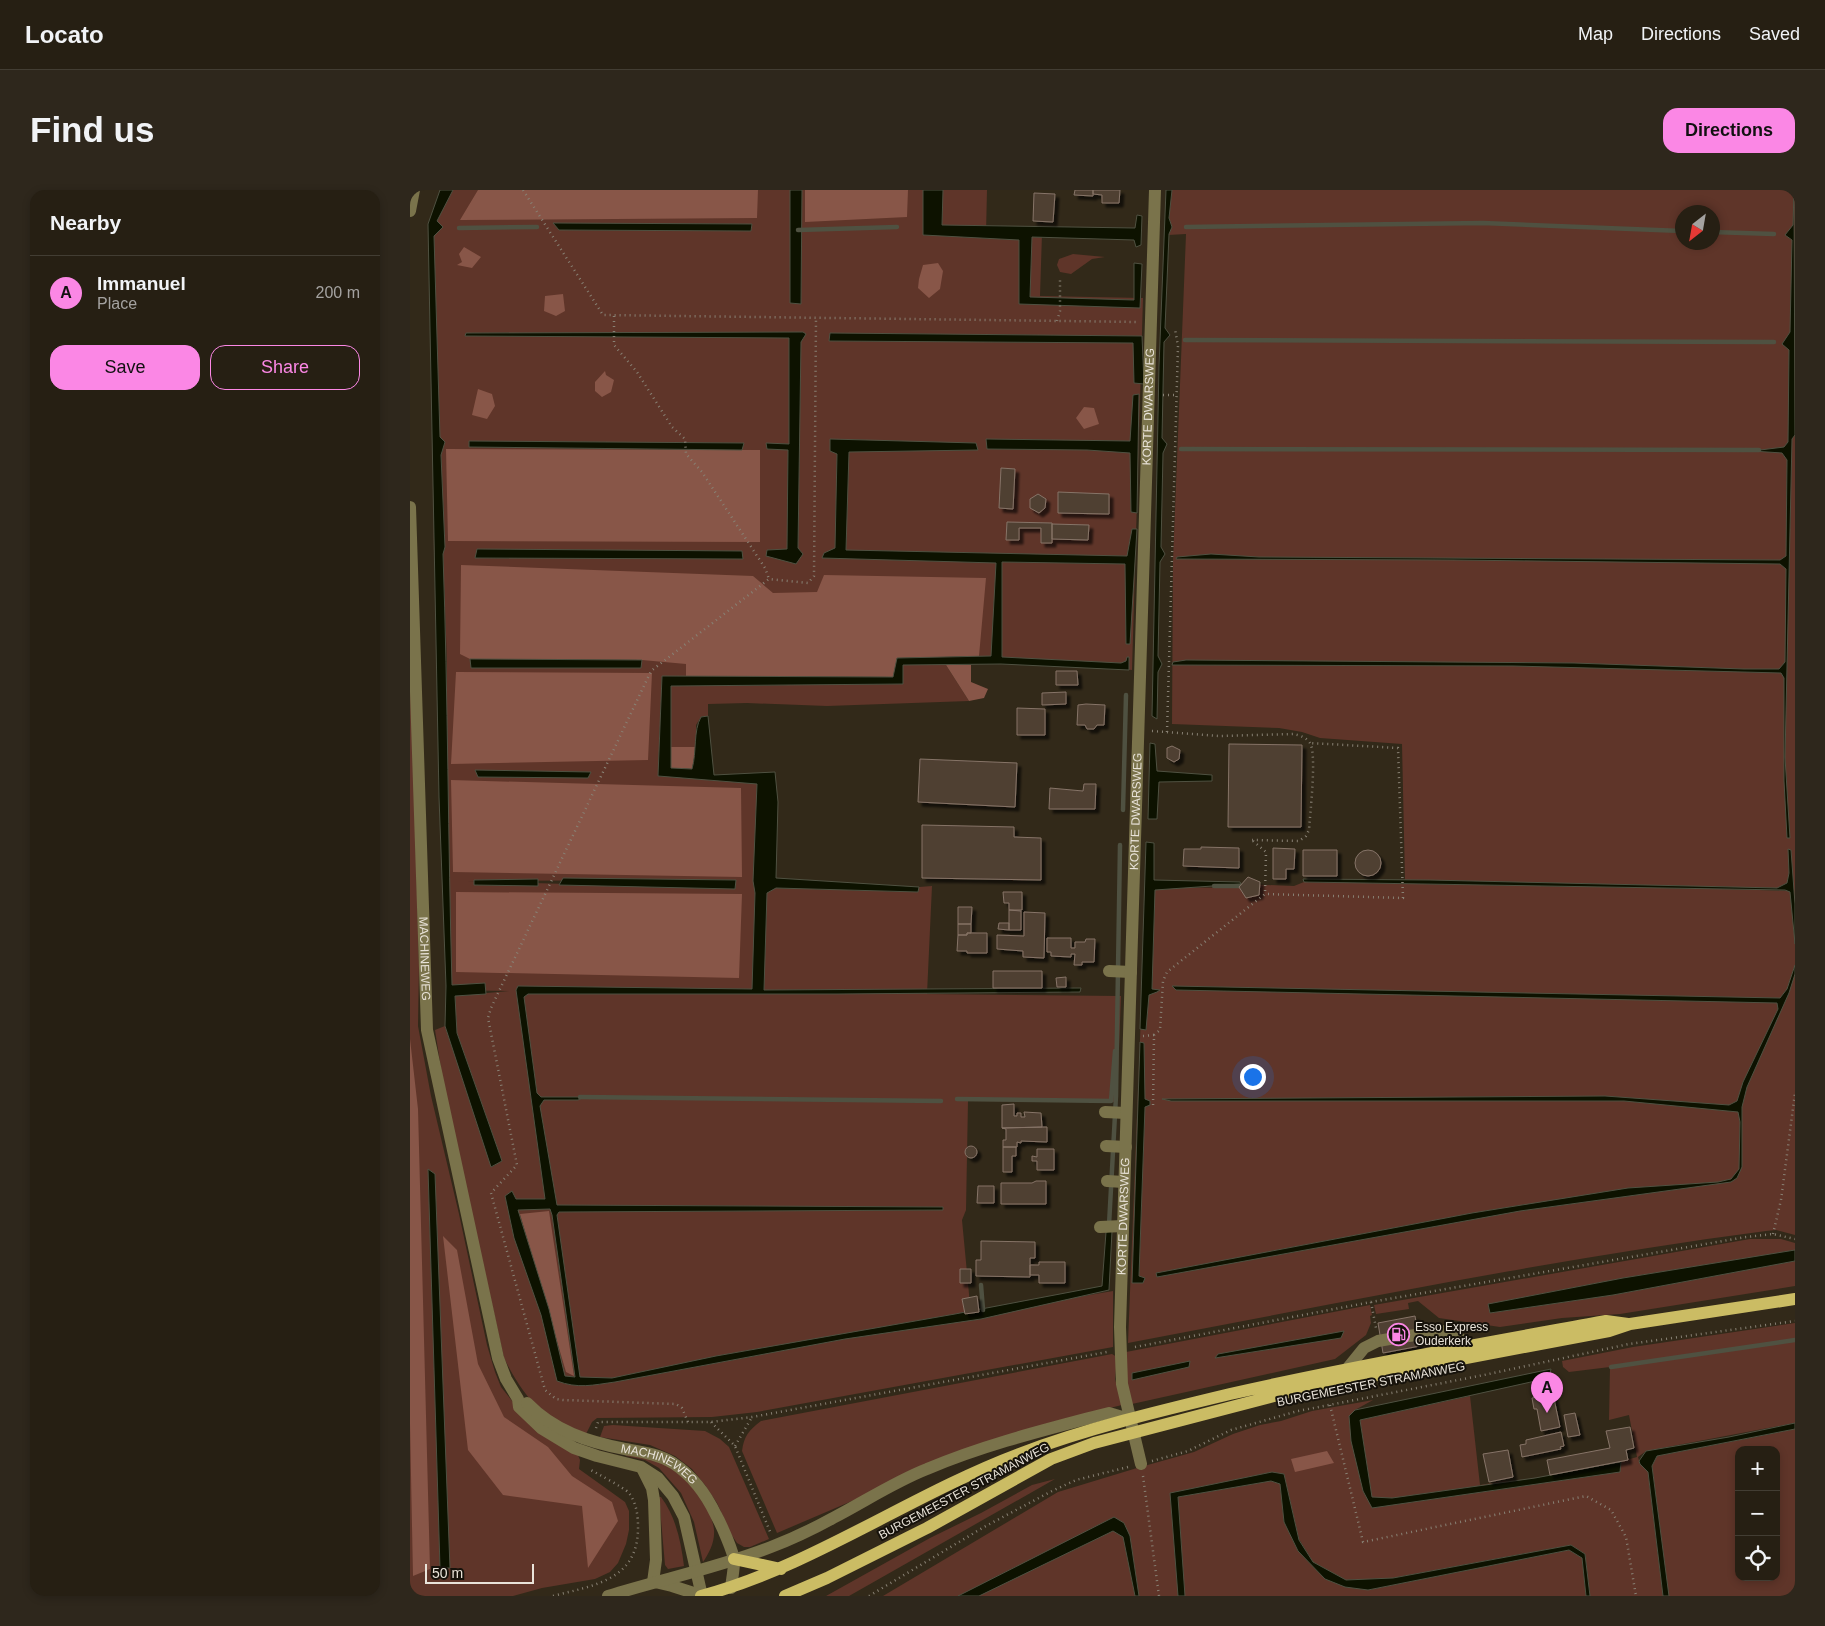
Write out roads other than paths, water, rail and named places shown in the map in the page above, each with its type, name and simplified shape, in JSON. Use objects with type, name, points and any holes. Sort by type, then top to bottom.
[{"type":"main road","name":"BURGEMEESTER STRAMANWEG","points":[[785,1596],[827,1578],[926,1528],[1051,1459],[1094,1443],[1293,1391],[1609,1331],[1630,1324],[1795,1299]]},
{"type":"main road","name":"BURGEMEESTER STRAMANWEG","points":[[702,1596],[732,1592],[946,1485],[1018,1454],[1102,1426],[1348,1368],[1606,1321],[1630,1324]]},
{"type":"main road","points":[[734,1559],[780,1569]]},
{"type":"street","points":[[410,211],[414,190]]},
{"type":"street","name":"KORTE DWARSWEG","points":[[1141,1464],[1122,1384],[1116,1146],[1123,1113],[1129,1037],[1127,972],[1138,731],[1155,190]]},
{"type":"street","name":"MACHINEWEG","points":[[410,507],[426,1030],[498,1358],[506,1379],[518,1399],[519,1407],[556,1439],[590,1447],[655,1455],[672,1462],[697,1483],[709,1500],[734,1559],[732,1592]]},
{"type":"street","points":[[1109,971],[1127,972]]},
{"type":"street","points":[[1105,1112],[1123,1113]]},
{"type":"street","points":[[1100,1227],[1119,1226]]},
{"type":"street","name":"BURGEMEESTER STRAMANWEG","points":[[1348,1368],[1364,1348],[1378,1341],[1446,1331],[1471,1345]]},
{"type":"street","name":"BURGEMEESTER STRAMANWEG","points":[[608,1596],[771,1547],[832,1519],[926,1469],[963,1455],[1103,1414],[1109,1413],[1129,1419]]},
{"type":"street","name":"MACHINEWEG","points":[[590,1447],[641,1467],[658,1478],[673,1496],[684,1517],[702,1596]]},
{"type":"street","name":"MACHINEWEG","points":[[641,1467],[648,1477],[653,1494],[656,1560],[653,1582]]},
{"type":"street","points":[[653,1582],[702,1596]]},
{"type":"waterway","points":[[1186,227],[1483,223],[1675,231]]},
{"type":"waterway","points":[[459,228],[537,227]]},
{"type":"waterway","points":[[798,230],[897,227]]},
{"type":"waterway","points":[[1720,232],[1774,234]]},
{"type":"waterway","points":[[1185,340],[1774,342]]},
{"type":"waterway","points":[[1181,449],[1759,450]]},
{"type":"waterway","points":[[1123,810],[1126,695]]},
{"type":"waterway","points":[[1109,1225],[1116,1096],[1120,845]]},
{"type":"waterway","points":[[1214,886],[1242,886]]},
{"type":"waterway","points":[[957,1099],[1111,1101],[1115,1051]]},
{"type":"waterway","points":[[580,1097],[941,1101]]},
{"type":"waterway","points":[[981,1285],[983,1310]]},
{"type":"waterway","points":[[1611,1367],[1795,1340]]},
{"type":"place","name":"Esso Express Ouderkerk","points":[[1399,1334]]},
{"type":"place","name":"Immanuel","points":[[1547,1413]]}]
